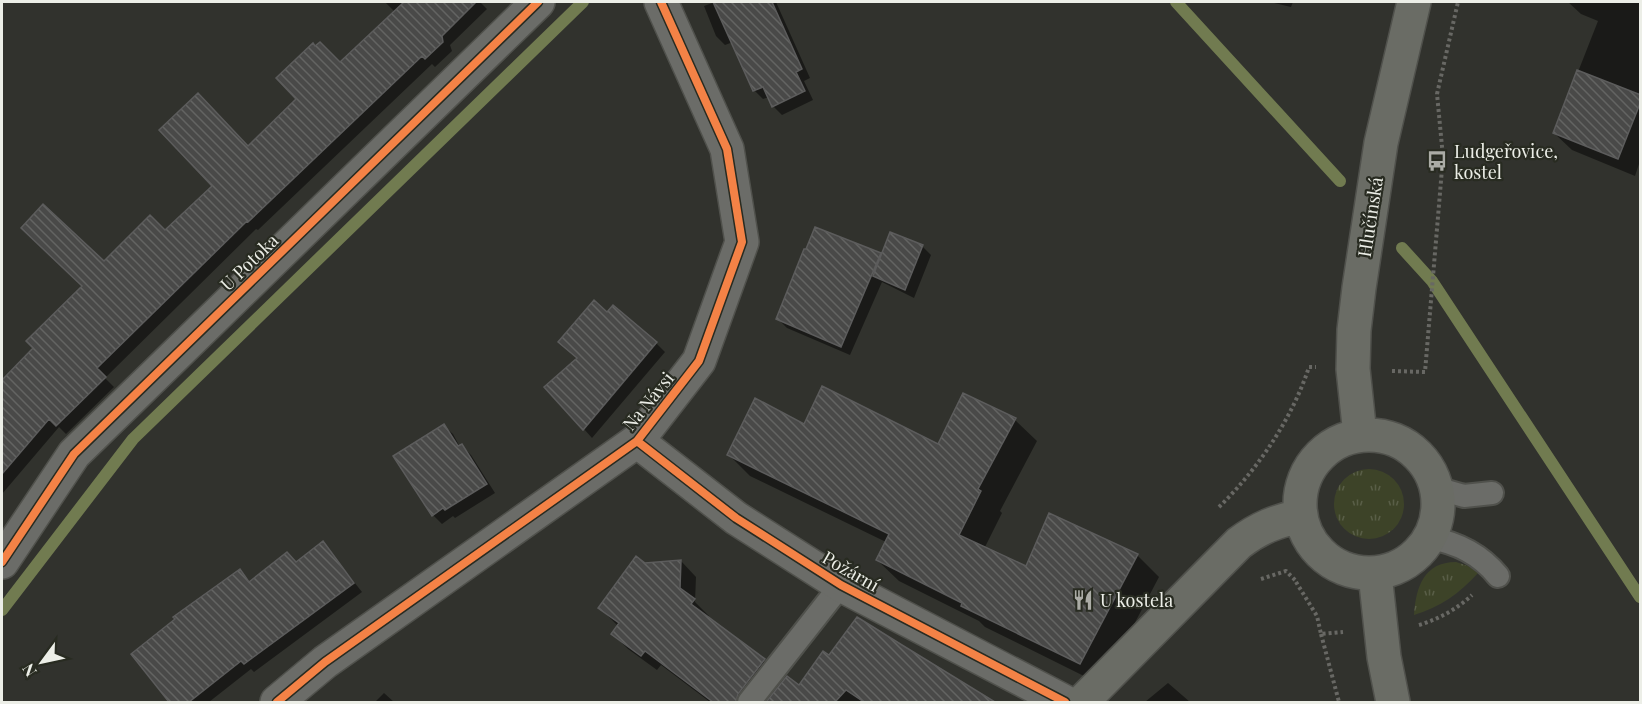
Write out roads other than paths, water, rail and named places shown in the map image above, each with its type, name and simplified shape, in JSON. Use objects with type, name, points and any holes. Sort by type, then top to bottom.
[{"type":"street","name":"U Potoka","points":[[2,562],[74,454],[538,2]]},
{"type":"street","name":"Na Návsi","points":[[277,702],[325,662],[637,441],[699,361],[742,242],[727,149],[661,2]]},
{"type":"street","name":"Hlučínská","points":[[1360,435],[1353,369],[1354,330],[1359,288],[1381,143],[1414,2]]},
{"type":"street","points":[[1360,435],[1377,435],[1393,439],[1408,447],[1421,458],[1436,488],[1438,506],[1436,522],[1430,538],[1420,552],[1407,563],[1375,574],[1346,570],[1321,555],[1305,530],[1300,516],[1303,484],[1314,463],[1330,447],[1345,439],[1360,435]]},
{"type":"street","name":"Požární","points":[[637,441],[736,518],[841,585],[1065,702]]},
{"type":"street","points":[[1082,702],[1239,543],[1272,523],[1300,516]]},
{"type":"street","points":[[1375,574],[1384,657],[1393,702]]},
{"type":"lane","points":[[1436,488],[1464,496],[1492,493]]},
{"type":"lane","points":[[1430,538],[1450,542],[1468,550],[1485,562],[1498,576]]},
{"type":"lane","name":"Požární","points":[[749,702],[841,585]]},
{"type":"waterway","points":[[2,610],[133,439],[583,2]]},
{"type":"waterway","points":[[1176,2],[1340,181]]},
{"type":"waterway","points":[[1402,248],[1432,281],[1640,597]]},
{"type":"place","name":"Ludgeřovice, kostel","points":[[1437,161]]},
{"type":"place","name":"U kostela","points":[[1083,600]]}]
